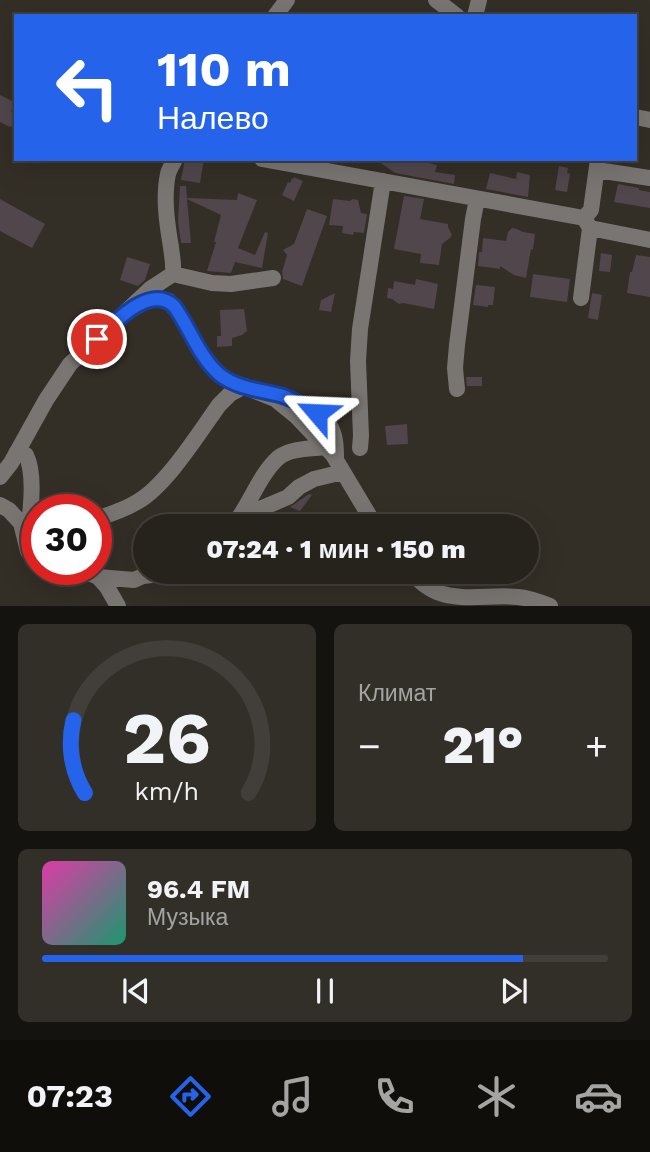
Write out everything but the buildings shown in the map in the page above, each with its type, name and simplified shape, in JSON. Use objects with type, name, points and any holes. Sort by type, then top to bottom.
[{"type":"street","points":[[436,0],[454,14]]},
{"type":"street","points":[[157,291],[173,274],[167,205],[168,172],[174,161]]},
{"type":"street","points":[[273,161],[477,199],[650,240]]},
{"type":"street","points":[[581,298],[587,223],[598,164],[650,178]]},
{"type":"street","points":[[360,448],[360,329],[383,181]]},
{"type":"street","points":[[457,389],[457,345],[477,199]]},
{"type":"street","points":[[173,274],[212,283],[231,284],[273,278]]},
{"type":"street","points":[[0,477],[71,364],[150,289],[157,291],[162,299],[174,306],[201,353],[219,374],[251,389],[283,397],[317,413],[329,425],[335,440],[335,460],[368,514]]},
{"type":"street","points":[[112,514],[140,501],[159,485],[230,394],[251,389]]},
{"type":"street","points":[[241,514],[279,457],[301,449],[335,460]]},
{"type":"street","points":[[16,453],[26,455],[29,459],[30,494]]},
{"type":"street","points":[[253,514],[288,497],[335,460]]},
{"type":"street","points":[[0,505],[21,520]]},
{"type":"street","points":[[112,578],[133,580]]},
{"type":"street","points":[[424,584],[435,592],[456,597],[517,597],[550,606]]},
{"type":"street","points":[[105,585],[118,606]]},
{"type":"route","points":[[97,339],[120,317],[143,302],[155,299],[169,301],[201,353],[219,374],[257,392],[283,397],[317,413]]}]
